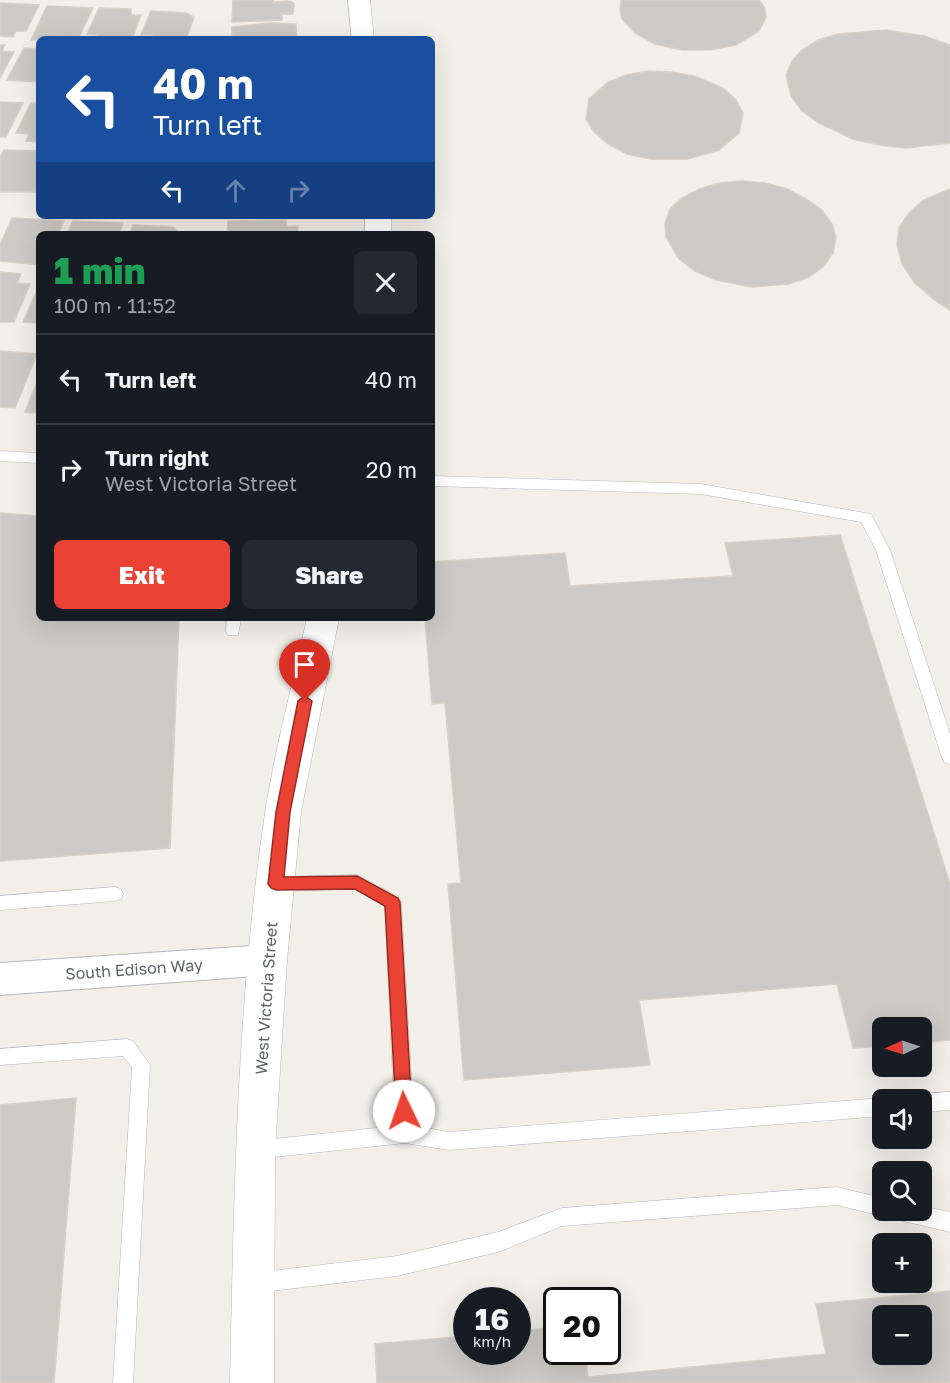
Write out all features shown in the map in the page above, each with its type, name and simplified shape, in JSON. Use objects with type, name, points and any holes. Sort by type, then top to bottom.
[{"type":"street","points":[[359,0],[363,36]]},
{"type":"street","name":"West Victoria Street","points":[[252,1383],[255,1150],[268,960],[283,812],[322,621]]},
{"type":"street","name":"South Edison Way","points":[[0,979],[268,960]]},
{"type":"lane","points":[[0,456],[36,459]]},
{"type":"lane","points":[[435,481],[701,489],[866,518],[883,550],[950,758]]},
{"type":"lane","points":[[276,884],[357,882],[393,902],[405,1134]]},
{"type":"lane","points":[[0,903],[115,894]]},
{"type":"lane","points":[[0,1057],[127,1047],[141,1065],[123,1383]]},
{"type":"lane","points":[[932,1102],[950,1101]]},
{"type":"lane","points":[[255,1150],[405,1134],[448,1141],[872,1108]]},
{"type":"lane","points":[[254,1283],[397,1266],[498,1242],[562,1217],[837,1196],[872,1205]]},
{"type":"lane","points":[[932,1218],[950,1222]]},
{"type":"building","points":[[233,0],[288,1],[294,3],[293,14],[282,14],[282,20],[232,22]]},
{"type":"building","points":[[621,0],[759,0],[765,8],[766,17],[759,31],[736,45],[710,50],[682,50],[655,44],[635,33],[622,19]]},
{"type":"building","points":[[0,3],[39,5],[26,31],[16,31],[13,37],[0,36]]},
{"type":"building","points":[[47,6],[93,8],[79,36],[36,36],[36,40],[31,40]]},
{"type":"building","points":[[99,8],[131,9],[131,15],[141,15],[133,36],[87,34]]},
{"type":"building","points":[[151,11],[186,13],[194,17],[187,36],[141,35]]},
{"type":"building","points":[[269,23],[296,24],[297,36],[232,36],[232,27]]},
{"type":"building","points":[[886,30],[924,36],[950,45],[950,143],[906,148],[853,139],[819,123],[802,111],[791,96],[786,75],[792,61],[802,50],[818,40],[838,34]]},
{"type":"building","points":[[0,45],[5,45],[2,51],[14,52],[0,78]]},
{"type":"building","points":[[24,48],[36,49],[36,82],[7,80]]},
{"type":"building","points":[[648,71],[694,76],[723,88],[736,100],[743,113],[739,133],[719,150],[688,159],[651,159],[627,154],[608,144],[594,132],[586,119],[589,99],[607,83],[626,75]]},
{"type":"building","points":[[0,102],[23,103],[6,137],[0,137]]},
{"type":"building","points":[[31,103],[36,103],[36,142],[26,141],[29,134],[16,133]]},
{"type":"building","points":[[4,150],[36,151],[36,192],[0,192],[0,158]]},
{"type":"building","points":[[742,181],[765,183],[787,189],[822,210],[832,224],[836,238],[833,253],[824,266],[809,277],[788,284],[752,287],[716,280],[695,271],[679,259],[666,237],[665,223],[670,209],[682,198],[699,189],[719,183]]},
{"type":"building","points":[[950,189],[950,310],[914,282],[902,264],[897,245],[899,228],[909,213],[924,200]]},
{"type":"building","points":[[12,218],[64,221],[59,231],[36,231],[36,265],[0,261],[0,245]]},
{"type":"building","points":[[286,220],[286,227],[298,226],[297,231],[227,231],[228,221]]},
{"type":"building","points":[[73,221],[123,223],[120,231],[68,231]]},
{"type":"building","points":[[133,225],[173,227],[177,231],[131,231]]},
{"type":"building","points":[[0,272],[21,274],[17,283],[30,284],[14,322],[0,322]]},
{"type":"building","points":[[36,293],[36,323],[23,322]]},
{"type":"building","points":[[0,351],[36,354],[15,408],[0,407]]},
{"type":"building","points":[[36,384],[35,413],[25,412]]},
{"type":"building","points":[[0,513],[36,516],[36,621],[179,621],[170,848],[0,861]]},
{"type":"building","points":[[840,535],[950,884],[950,1040],[932,1042],[932,1017],[872,1017],[872,1047],[853,1048],[837,984],[639,1000],[650,1065],[464,1080],[448,884],[461,883],[445,703],[432,704],[425,621],[435,621],[435,562],[565,553],[570,586],[733,576],[725,543]]},
{"type":"building","points":[[76,1098],[54,1383],[0,1383],[0,1105]]},
{"type":"building","points":[[950,1291],[950,1383],[377,1383],[375,1344],[453,1337],[453,1365],[531,1365],[531,1330],[543,1328],[543,1365],[587,1365],[588,1377],[826,1354],[816,1304]]},
{"type":"route","points":[[305,701],[283,812],[276,884],[357,882],[393,902],[404,1111]]}]
